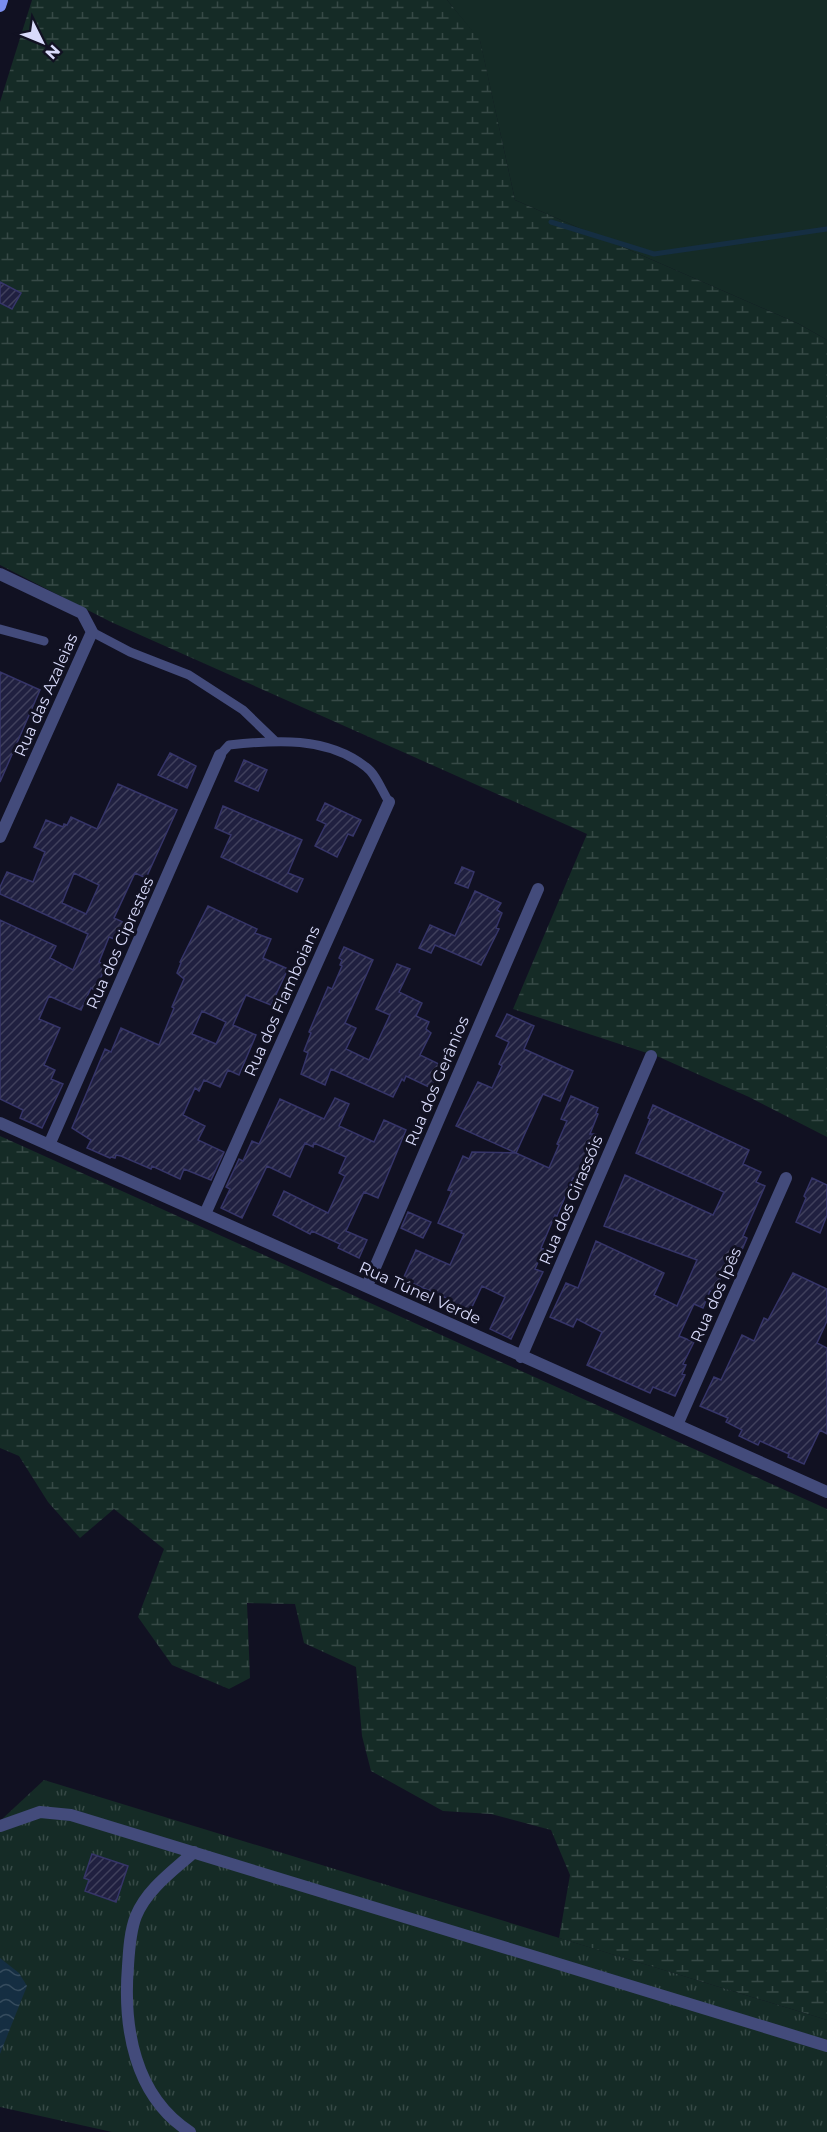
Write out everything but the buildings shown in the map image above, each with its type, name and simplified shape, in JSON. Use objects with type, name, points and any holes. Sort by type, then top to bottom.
[{"type":"main road","points":[[0,6],[2,0]]},
{"type":"street","points":[[0,574],[82,613],[92,632]]},
{"type":"street","name":"Rua das Azaleias","points":[[0,837],[92,632]]},
{"type":"street","name":"Rua dos Ciprestes","points":[[49,1145],[220,755]]},
{"type":"street","name":"Rua dos Flamboians","points":[[205,1215],[389,802]]},
{"type":"street","name":"Rua dos Gerânios","points":[[367,1286],[538,889]]},
{"type":"street","name":"Rua dos Girassóis","points":[[521,1357],[651,1056]]},
{"type":"street","name":"Rua Túnel Verde","points":[[0,1123],[827,1492]]},
{"type":"street","name":"Rua dos Ipês","points":[[677,1425],[786,1178]]},
{"type":"street","points":[[0,1826],[40,1812],[71,1815],[827,2046]]},
{"type":"street","points":[[190,2132],[174,2121],[153,2095],[135,2060],[126,1991],[129,1949],[136,1917],[152,1891],[194,1852]]},
{"type":"lane","points":[[0,629],[44,641]]},
{"type":"lane","points":[[92,632],[130,652],[189,675],[243,710],[274,740]]},
{"type":"lane","points":[[220,755],[229,745],[274,740],[332,747],[368,768],[389,802]]},
{"type":"green space","points":[[32,0],[447,0],[480,40],[515,200],[799,324],[827,340],[827,1137],[749,1097],[659,1057],[513,1009],[587,834],[111,622],[0,565],[0,102]]},
{"type":"green space","points":[[447,0],[827,0],[827,340],[799,324],[515,200],[480,41]]},
{"type":"green space","points":[[0,1136],[827,1509],[827,2020],[559,1938],[570,1875],[551,1830],[491,1814],[443,1811],[371,1771],[362,1736],[356,1667],[304,1643],[295,1604],[247,1603],[250,1678],[229,1689],[172,1665],[138,1617],[164,1549],[114,1509],[80,1538],[48,1502],[19,1456],[0,1448]]},
{"type":"green space","points":[[44,1780],[827,2020],[827,2132],[112,2132],[0,2107],[0,1821]]},
{"type":"water","points":[[0,1958],[19,1973],[27,1986],[0,2054]]},
{"type":"waterway","points":[[551,222],[654,254],[827,229]]}]
